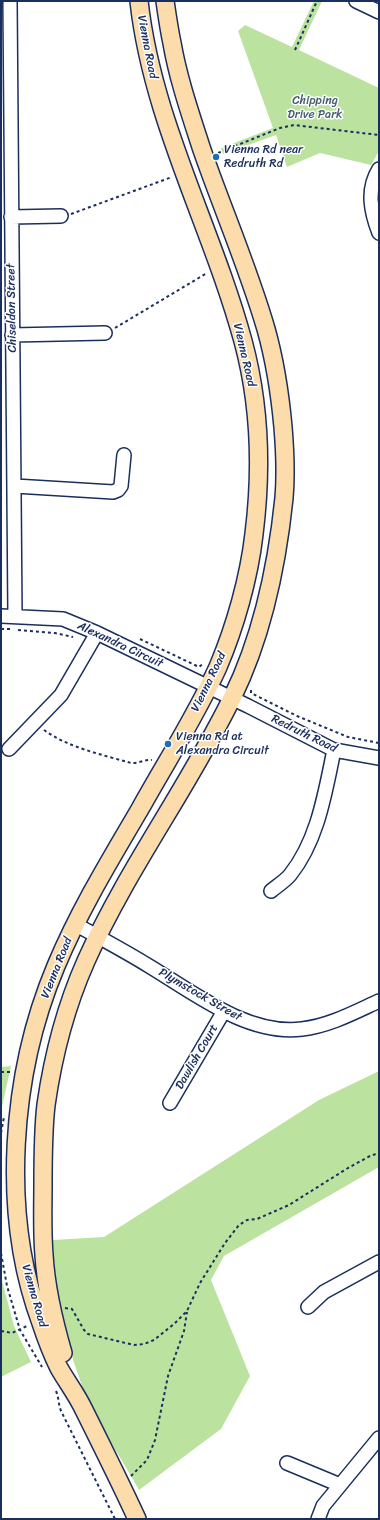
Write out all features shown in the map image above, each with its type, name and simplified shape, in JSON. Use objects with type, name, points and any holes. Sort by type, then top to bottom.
[{"type":"main road","name":"Vienna Road","points":[[137,1519],[81,1404],[59,1367],[46,1318],[27,1276],[19,1229],[16,1175],[18,1121],[24,1074],[38,1017],[55,968],[83,908],[208,687],[228,641],[249,566],[254,538],[258,497],[259,458],[252,384],[244,344],[232,304],[160,104],[148,58],[139,1]]},
{"type":"main road","name":"Vienna Road","points":[[46,1318],[43,1140],[46,1107],[59,1041],[71,1001],[85,964],[98,937],[232,698],[246,667],[258,633],[269,589],[278,543],[284,495],[285,456],[276,375],[267,332],[253,287],[206,158],[186,97],[172,46],[165,1]]},
{"type":"street","name":"Chiseldon Street","points":[[10,1],[15,616]]},
{"type":"street","points":[[356,1],[379,12]]},
{"type":"street","points":[[379,170],[376,174],[372,191],[371,209],[379,233]]},
{"type":"street","points":[[11,217],[61,216]]},
{"type":"street","points":[[12,335],[104,333]]},
{"type":"street","points":[[15,486],[113,492],[118,490],[121,486],[124,455]]},
{"type":"street","name":"Alexandra Circuit","points":[[1,616],[63,619],[97,633],[232,698]]},
{"type":"street","points":[[9,749],[62,695],[97,633]]},
{"type":"street","name":"Redruth Road","points":[[232,698],[334,750],[379,758]]},
{"type":"street","points":[[271,891],[290,875],[305,851],[316,826],[334,750]]},
{"type":"street","name":"Plymstock Street","points":[[75,924],[115,945],[224,1011],[250,1023],[275,1030],[303,1029],[331,1022],[379,1001]]},
{"type":"street","name":"Dawlish Court","points":[[170,1103],[224,1011]]},
{"type":"street","points":[[308,1307],[324,1292],[379,1262]]},
{"type":"street","points":[[318,1519],[323,1506],[379,1438]]},
{"type":"street","points":[[287,1463],[340,1485]]},
{"type":"path","points":[[295,50],[317,1]]},
{"type":"path","points":[[206,158],[280,128],[294,125],[379,134]]},
{"type":"path","points":[[61,216],[174,177],[171,170]]},
{"type":"path","points":[[104,333],[208,273],[206,266]]},
{"type":"path","points":[[1,629],[55,633],[75,637]]},
{"type":"path","points":[[204,663],[207,657]]},
{"type":"path","points":[[251,688],[251,693],[297,716],[348,737],[379,742]]},
{"type":"path","points":[[36,723],[52,736],[92,752],[131,764],[136,764],[147,760],[155,760]]},
{"type":"path","points":[[1,1072],[12,1072]]},
{"type":"path","points":[[132,1476],[147,1460],[155,1440],[168,1376],[184,1331],[187,1311],[200,1283],[225,1243],[239,1225],[247,1220],[257,1219],[290,1205],[348,1168],[370,1156],[379,1153]]},
{"type":"path","points":[[1,1253],[7,1286],[20,1330],[44,1369]]},
{"type":"path","points":[[1,1331],[12,1333],[46,1318],[61,1308],[68,1308],[72,1309],[84,1330],[88,1334],[134,1345],[144,1344],[154,1340],[187,1311]]},
{"type":"path","points":[[55,1387],[58,1395],[57,1402],[61,1411],[115,1519]]},
{"type":"green space","name":"Chipping Drive Park","points":[[314,1],[322,1],[299,50],[379,88],[379,151],[371,165],[320,153],[287,167],[276,135],[223,154],[221,148],[273,128],[238,31],[245,25],[292,47]]},
{"type":"green space","points":[[11,1066],[1,1111],[1,1067]]},
{"type":"green space","points":[[379,1071],[379,1167],[224,1256],[211,1280],[250,1376],[221,1429],[139,1490],[97,1418],[76,1370],[64,1326],[56,1281],[53,1240],[104,1237],[319,1100]]},
{"type":"green space","points":[[1,1277],[14,1326],[31,1362],[1,1377]]},
{"type":"place","name":"Vienna Rd near Redruth Rd","points":[[216,157]]},
{"type":"place","name":"Vienna Rd at Alexandra Circuit","points":[[168,744]]}]
